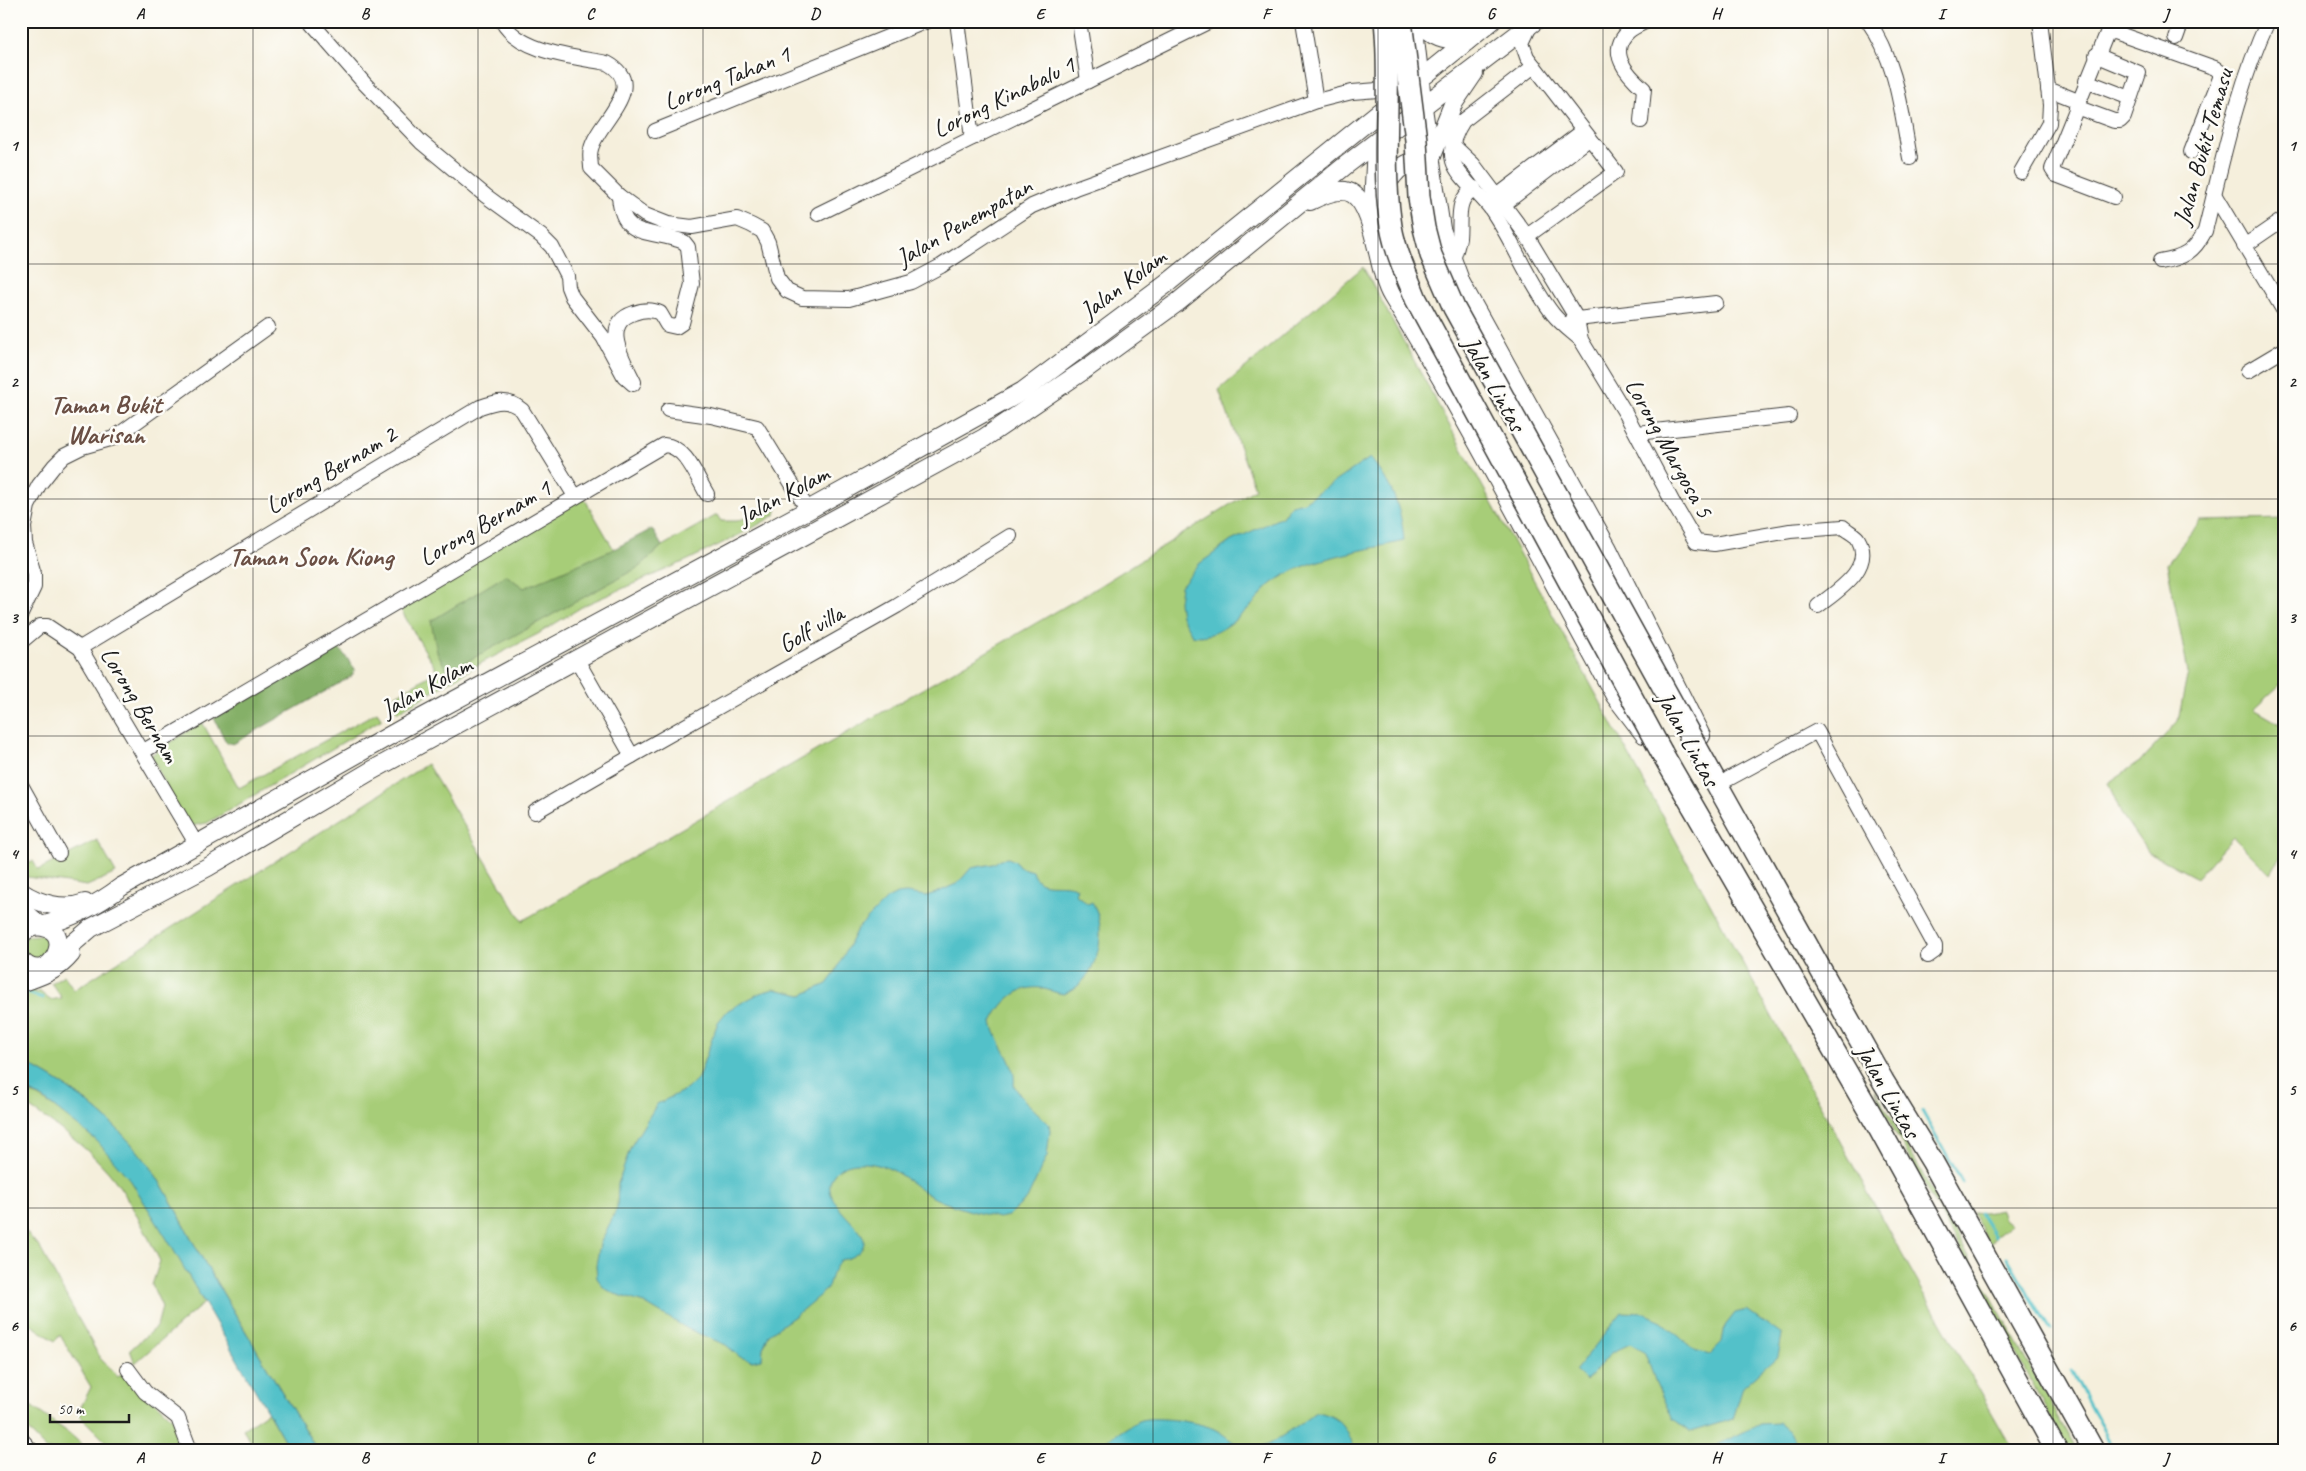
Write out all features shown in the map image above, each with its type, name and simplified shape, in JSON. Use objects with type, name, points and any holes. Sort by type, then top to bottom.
[{"type":"highway","name":"Jalan Lintas","points":[[1385,21],[1389,58],[1386,168],[1390,220],[1399,257],[1416,299],[1662,752],[1880,1130],[2056,1450]]},
{"type":"highway","name":"Jalan Lintas","points":[[1401,21],[1416,140],[1419,197],[1431,255],[1454,308],[1883,1081],[1932,1161],[2094,1450]]},
{"type":"highway","points":[[1880,1130],[1864,1092],[1866,1085],[1873,1080],[1883,1081]]},
{"type":"main road","points":[[1372,227],[1375,207],[1376,142],[1379,112],[1379,44],[1376,21]]},
{"type":"main road","points":[[1414,21],[1423,108],[1432,157],[1438,207]]},
{"type":"main road","points":[[1419,21],[1431,34],[1447,39],[1467,41]]},
{"type":"main road","points":[[1436,21],[1446,27],[1458,27],[1483,21]]},
{"type":"main road","name":"Jalan Kolam","points":[[21,935],[29,928],[53,923],[101,902],[121,887],[405,727],[808,510],[1023,391],[1165,285],[1492,21]]},
{"type":"main road","name":"Jalan Kolam","points":[[26,967],[47,966],[91,928],[208,867],[369,772],[968,448],[1022,415],[1178,302],[1286,216],[1335,174],[1534,22]]},
{"type":"main road","points":[[1432,157],[1454,104],[1482,62]]},
{"type":"main road","points":[[1297,178],[1327,163],[1333,162],[1336,165],[1335,174]]},
{"type":"main road","points":[[1375,207],[1397,169],[1408,163],[1417,164],[1423,170],[1438,207]]},
{"type":"main road","points":[[1286,216],[1320,196],[1344,192],[1354,194],[1372,227],[1389,292],[1429,356],[1616,696],[1640,730],[1662,752]]},
{"type":"main road","name":"Jalan Lintas","points":[[1438,207],[1441,229],[1461,283],[1493,338],[1638,608],[1706,746],[1716,782]]},
{"type":"main road","points":[[628,606],[648,608],[654,617]]},
{"type":"main road","points":[[21,892],[49,904],[74,906],[121,887]]},
{"type":"main road","points":[[21,909],[55,935],[59,946],[56,958]]},
{"type":"main road","name":"Jalan Kolam","points":[[21,983],[46,975],[63,963],[77,947],[106,921]]},
{"type":"street","points":[[310,21],[358,77],[421,142],[486,196],[541,236],[552,247],[567,276],[568,287],[572,297],[603,337],[624,376],[633,384],[634,382],[616,339],[617,326],[625,316],[645,310],[660,313],[667,326],[676,327],[682,323],[692,284],[688,247],[684,242],[633,228],[625,221],[620,211],[619,196]]},
{"type":"street","name":"Jalan Penempatan","points":[[502,21],[506,29],[517,37],[543,50],[607,63],[616,68],[622,78],[624,89],[621,101],[611,112],[591,148],[591,168],[619,196],[645,215],[668,224],[692,227],[737,219],[762,231],[768,242],[777,278],[787,291],[802,298],[849,299],[912,282],[941,266],[1032,206],[1075,188],[1316,101],[1352,92],[1378,90]]},
{"type":"street","name":"Lorong Tahan 1","points":[[655,131],[927,21]]},
{"type":"street","points":[[957,21],[972,138]]},
{"type":"street","points":[[1079,21],[1088,81]]},
{"type":"street","name":"Lorong Kinabalu 1","points":[[818,214],[1088,81],[1191,26],[1210,21]]},
{"type":"street","points":[[1303,21],[1316,101]]},
{"type":"street","points":[[1641,121],[1644,89],[1623,68],[1619,57],[1621,44],[1629,32],[1647,21]]},
{"type":"street","points":[[1868,21],[1887,52],[1898,94],[1910,158]]},
{"type":"street","points":[[2021,172],[2046,130],[2050,105],[2040,21]]},
{"type":"street","points":[[2176,38],[2182,21]]},
{"type":"street","name":"Jalan Bukit Temasu","points":[[2160,262],[2177,259],[2197,247],[2205,231],[2234,117],[2254,52],[2268,21]]},
{"type":"street","points":[[1527,236],[1616,172],[1523,50],[1522,43],[1534,22]]},
{"type":"street","points":[[2114,197],[2053,173],[2052,169],[2096,56],[2107,33],[2114,32],[2218,70],[2220,78],[2191,152]]},
{"type":"street","points":[[2048,89],[2076,107],[2117,121],[2124,117],[2139,73],[2096,56]]},
{"type":"street","points":[[1497,203],[1474,188],[1459,172],[1453,161],[1453,145],[1457,131],[1463,121],[1534,66]]},
{"type":"street","points":[[2086,81],[2130,98]]},
{"type":"street","points":[[2050,105],[2076,107]]},
{"type":"street","points":[[1497,203],[1586,135]]},
{"type":"street","points":[[1453,145],[1473,164],[1497,203]]},
{"type":"street","points":[[1453,260],[1459,231],[1460,205],[1463,198],[1474,188]]},
{"type":"street","points":[[2214,194],[2285,313]]},
{"type":"street","name":"Lorong Margosa 5","points":[[1497,203],[1527,236],[1577,320],[1581,340]]},
{"type":"street","name":"Lorong Margosa 5","points":[[1497,203],[1505,230],[1535,286],[1553,315],[1581,340],[1637,433],[1672,501],[1696,542],[1714,544],[1790,531],[1843,527],[1858,539],[1863,557],[1853,578],[1818,606]]},
{"type":"street","points":[[2244,246],[2285,218]]},
{"type":"street","points":[[1563,325],[1577,320],[1716,303]]},
{"type":"street","points":[[21,614],[34,586],[34,574],[25,553],[24,527],[28,506],[39,485],[64,456],[82,446],[114,438],[268,327]]},
{"type":"street","points":[[2248,371],[2285,348]]},
{"type":"street","name":"Lorong Bernam 2","points":[[80,648],[480,407],[493,402],[509,402],[522,410],[574,496]]},
{"type":"street","points":[[668,410],[711,416],[757,427],[808,510]]},
{"type":"street","points":[[1637,433],[1790,416]]},
{"type":"street","name":"Lorong Bernam 1","points":[[142,752],[574,496],[664,445],[673,446],[683,454],[707,494]]},
{"type":"street","name":"Golf villa","points":[[536,812],[897,606],[1010,536]]},
{"type":"street","name":"Lorong Bernam","points":[[21,642],[40,626],[46,626],[80,648],[197,845]]},
{"type":"street","points":[[577,660],[632,756]]},
{"type":"street","points":[[1716,782],[1817,731],[1935,946],[1935,951],[1928,956]]},
{"type":"street","points":[[21,785],[59,853]]},
{"type":"street","points":[[128,1369],[145,1392],[178,1418],[190,1450]]},
{"type":"street","points":[[21,1439],[31,1450]]},
{"type":"green space","points":[[1363,267],[1891,1235],[2013,1450],[317,1450],[202,1258],[163,1187],[145,1160],[97,1110],[68,1088],[21,1061],[21,992],[33,990],[37,993],[39,991],[50,1000],[62,998],[51,983],[64,975],[74,990],[427,764],[522,921],[1088,593],[1255,489],[1219,390]]},
{"type":"green space","points":[[583,496],[620,560],[431,621],[639,567],[662,546],[717,515],[721,521],[737,521],[777,506],[775,515],[751,529],[688,560],[585,605],[538,634],[485,661],[398,712],[388,700],[437,671],[398,605]]},
{"type":"green space","points":[[2285,519],[2285,680],[2254,709],[2285,727],[2285,849],[2270,874],[2233,837],[2197,878],[2148,852],[2122,815],[2108,783],[2142,760],[2178,721],[2188,672],[2167,564],[2200,521]]},
{"type":"green space","points":[[652,529],[662,546],[639,567],[448,672],[437,652],[431,621],[506,575],[524,588],[614,549]]},
{"type":"green space","points":[[337,645],[355,669],[352,676],[233,744],[226,742],[214,718]]},
{"type":"green space","points":[[377,712],[382,719],[207,823],[186,827],[151,755],[202,722],[239,788]]},
{"type":"green space","points":[[97,840],[116,873],[87,886],[27,877],[21,873],[21,867],[33,861],[38,870]]},
{"type":"green space","points":[[49,934],[53,952],[37,962],[25,954],[23,944],[27,936]]},
{"type":"green space","points":[[21,1087],[71,1119],[115,1159],[140,1192],[204,1303],[135,1363],[130,1350],[157,1326],[162,1307],[152,1285],[160,1261],[137,1215],[107,1170],[80,1145],[21,1102]]},
{"type":"green space","points":[[1875,1089],[2077,1450],[2067,1450],[1999,1319],[1881,1107]]},
{"type":"green space","points":[[2001,1210],[2004,1218],[2011,1224],[1998,1234],[1990,1245],[1972,1212],[1984,1213]]},
{"type":"green space","points":[[21,1226],[40,1248],[100,1358],[118,1377],[124,1372],[174,1420],[185,1450],[114,1450],[80,1416],[79,1411],[91,1387],[60,1335],[55,1341],[21,1318],[21,1295],[30,1291],[21,1271]]},
{"type":"green space","points":[[21,1399],[69,1433],[88,1450],[47,1450],[21,1423]]},
{"type":"green space","points":[[268,1412],[290,1450],[256,1450],[243,1429]]},
{"type":"water","points":[[1370,458],[1384,477],[1394,497],[1401,518],[1404,541],[1335,556],[1301,567],[1270,585],[1251,606],[1228,626],[1210,634],[1192,635],[1181,616],[1179,602],[1181,586],[1199,564],[1231,541],[1282,517],[1291,505],[1304,502]]},
{"type":"water","points":[[1008,858],[1015,861],[1019,867],[1032,871],[1039,882],[1077,888],[1075,894],[1088,904],[1092,902],[1097,911],[1100,933],[1097,955],[1093,966],[1079,985],[1064,994],[1041,988],[1024,989],[1005,1002],[992,1022],[1012,1069],[1014,1085],[1021,1097],[1049,1124],[1047,1156],[1027,1199],[1008,1216],[999,1218],[934,1198],[898,1173],[885,1167],[863,1163],[842,1167],[831,1180],[830,1190],[833,1199],[840,1209],[861,1233],[864,1244],[856,1254],[840,1260],[832,1274],[827,1289],[795,1316],[769,1334],[763,1348],[762,1359],[752,1361],[740,1357],[726,1345],[688,1329],[644,1303],[615,1294],[604,1288],[597,1278],[596,1265],[600,1244],[617,1208],[618,1184],[631,1146],[657,1104],[687,1089],[698,1078],[718,1022],[728,1010],[760,993],[774,989],[802,995],[827,984],[835,973],[857,929],[887,899],[897,894],[906,893],[926,896],[936,893],[958,883],[971,868],[993,864],[1001,859]]},
{"type":"water","points":[[21,1061],[68,1088],[97,1110],[145,1160],[163,1187],[202,1258],[317,1450],[290,1450],[170,1244],[131,1181],[97,1141],[45,1100],[21,1087]]},
{"type":"water","points":[[1747,1310],[1782,1335],[1778,1356],[1743,1387],[1733,1419],[1690,1432],[1673,1420],[1645,1353],[1630,1344],[1611,1353],[1586,1381],[1575,1371],[1622,1312],[1644,1313],[1662,1321],[1694,1350],[1710,1354],[1722,1342],[1725,1326],[1735,1313]]},
{"type":"water","points":[[1317,1412],[1332,1417],[1342,1425],[1349,1436],[1354,1450],[1092,1450],[1137,1422],[1148,1419],[1179,1420],[1200,1424],[1216,1430],[1242,1447],[1259,1448],[1276,1440]]},
{"type":"water","points":[[1778,1423],[1790,1433],[1802,1450],[1707,1450],[1760,1424]]},
{"type":"waterway","points":[[21,994],[27,993],[43,998]]},
{"type":"waterway","points":[[1922,1111],[1962,1182]]},
{"type":"waterway","points":[[1980,1213],[1995,1237]]},
{"type":"waterway","points":[[2007,1257],[2050,1330]]},
{"type":"waterway","points":[[2071,1370],[2114,1450]]},
{"type":"district","name":"Taman Bukit Warisan","points":[[106,418]]},
{"type":"district","name":"Taman Soon Kiong","points":[[311,556]]}]
